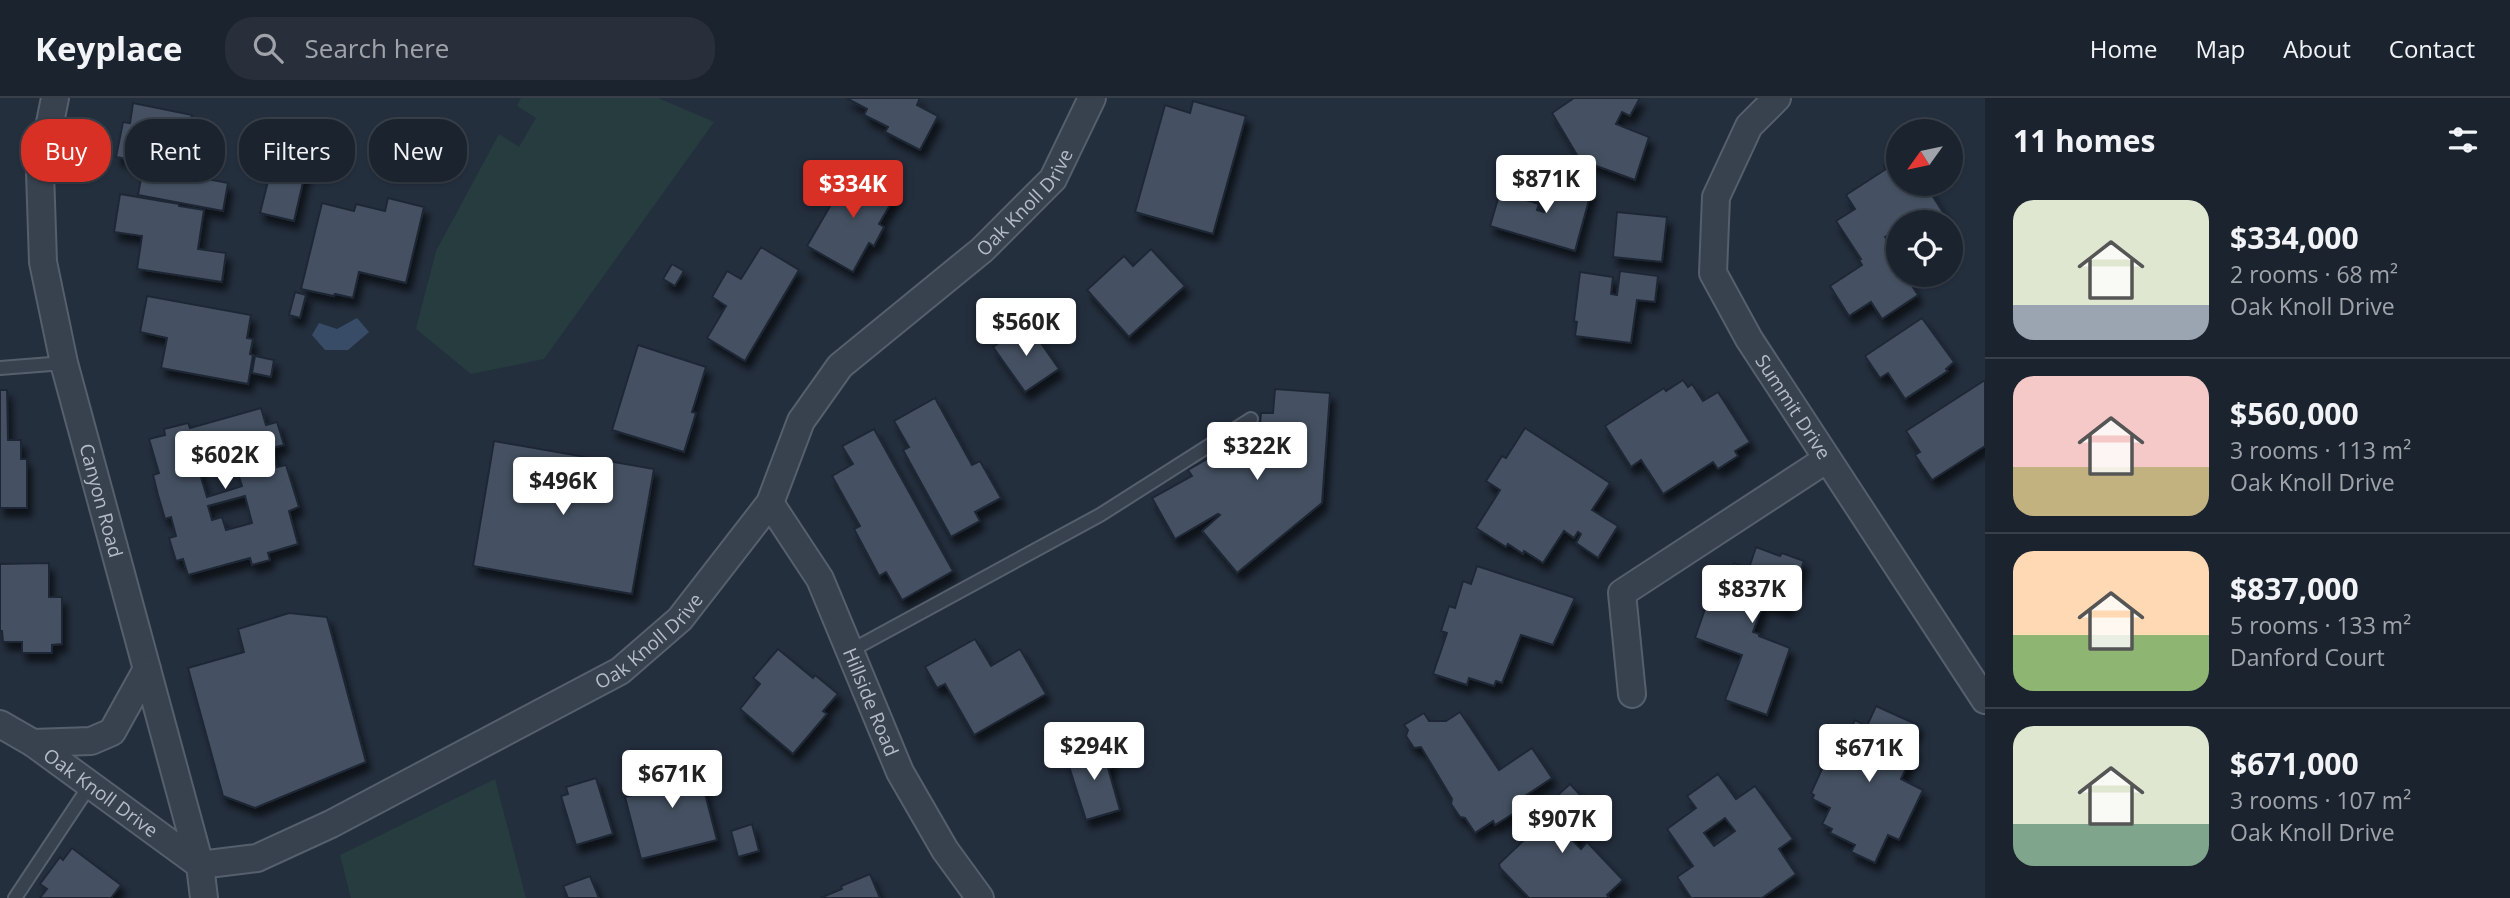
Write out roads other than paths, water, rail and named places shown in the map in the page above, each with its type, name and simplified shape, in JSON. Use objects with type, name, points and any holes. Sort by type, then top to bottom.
[{"type":"street","name":"Canyon Road","points":[[55,98],[40,172],[43,262],[64,363],[200,865],[204,898]]},
{"type":"street","name":"Oak Knoll Drive","points":[[0,724],[33,743],[200,865],[257,858],[287,845],[620,671],[680,620],[770,503],[802,421],[840,366],[982,250],[1053,179],[1092,98]]},
{"type":"street","name":"Summit Drive","points":[[1777,98],[1749,126],[1716,197],[1713,273],[1749,339],[1985,700]]},
{"type":"street","points":[[1632,694],[1622,593],[1827,459]]},
{"type":"street","name":"Hillside Road","points":[[770,503],[820,579],[900,772],[945,850],[980,898]]},
{"type":"street","name":"Oak Knoll Drive","points":[[33,743],[91,741],[112,732],[147,669]]},
{"type":"lane","points":[[0,368],[64,363]]},
{"type":"lane","points":[[850,651],[1100,515],[1251,419]]},
{"type":"lane","points":[[15,898],[90,785]]},
{"type":"water","points":[[357,318],[369,332],[348,350],[325,350],[312,335],[319,323],[337,329]]}]
